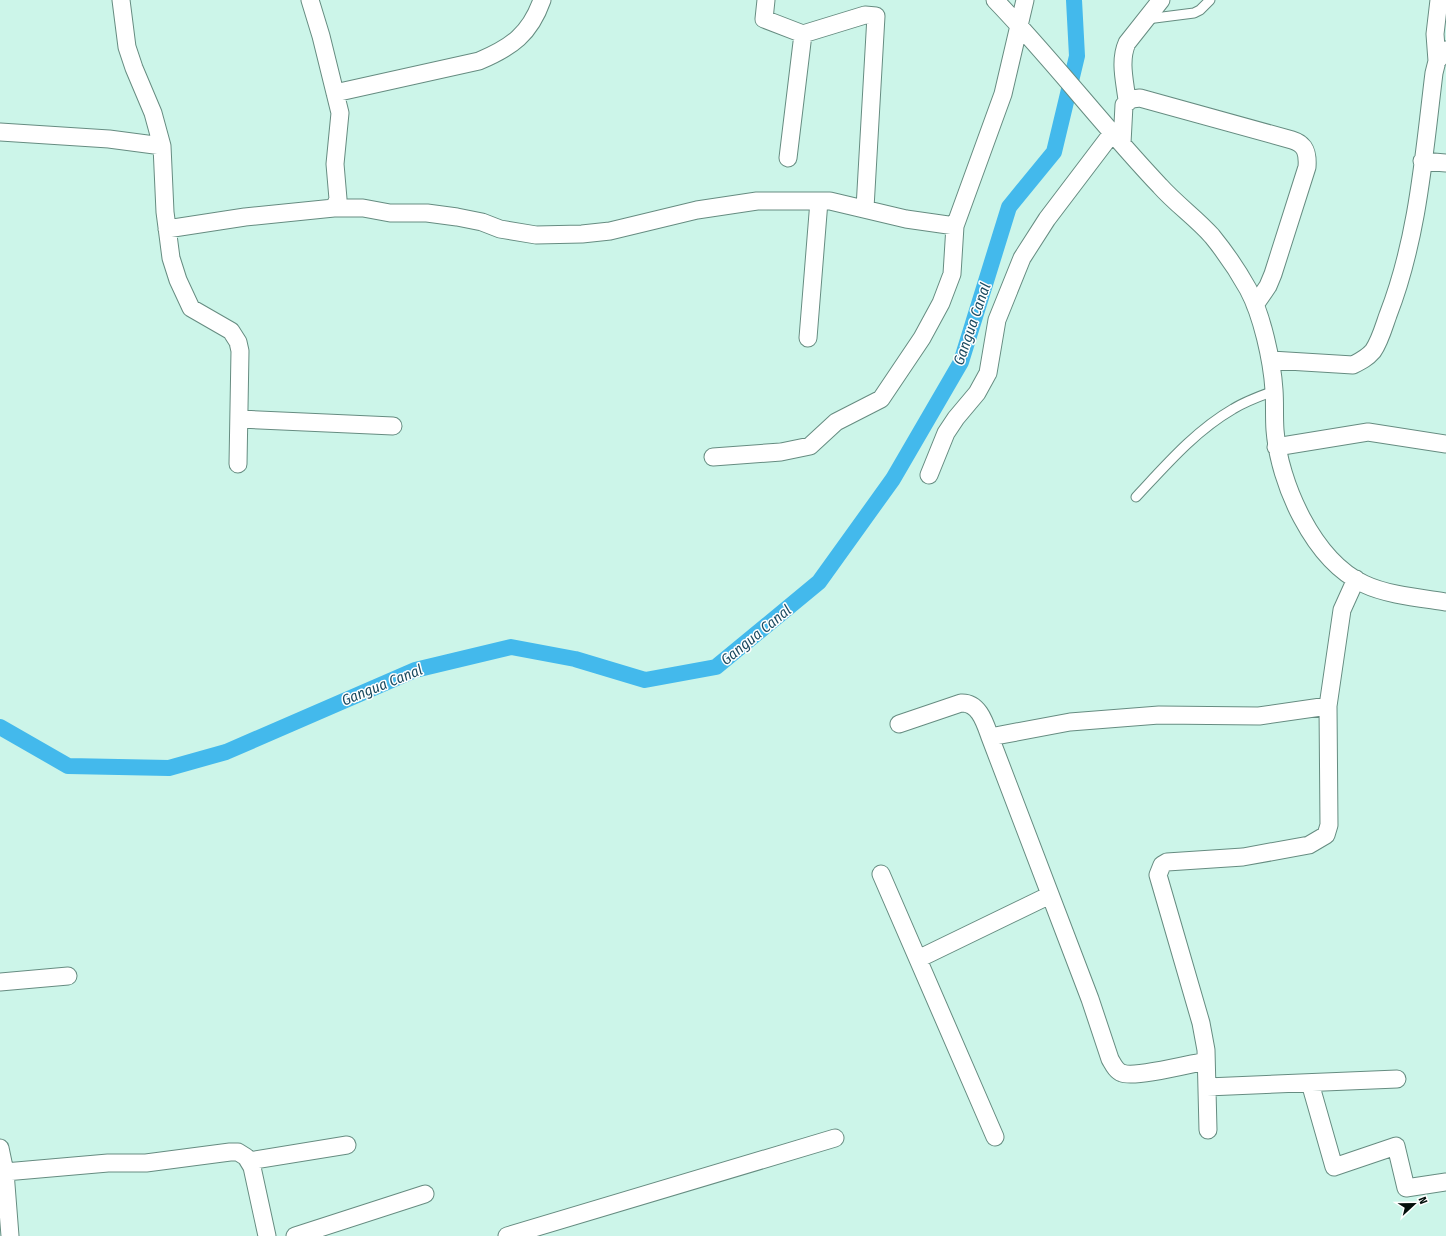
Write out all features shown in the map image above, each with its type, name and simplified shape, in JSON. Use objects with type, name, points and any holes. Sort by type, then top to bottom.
[{"type":"street","points":[[121,0],[127,47],[153,113],[162,146],[167,229],[171,258],[178,280],[191,308],[231,330],[238,342],[240,351],[240,419],[238,464]]},
{"type":"street","points":[[310,0],[321,36],[340,113],[335,164],[338,199],[334,208]]},
{"type":"street","points":[[335,93],[479,61],[499,53],[526,32],[542,0]]},
{"type":"street","points":[[766,0],[764,19],[803,34],[865,15],[876,16],[865,208]]},
{"type":"street","points":[[995,0],[1021,26],[1160,187],[1212,236],[1245,284],[1255,305],[1271,360],[1274,390],[1276,447],[1292,498],[1308,529],[1328,555],[1356,579],[1365,584],[1403,595],[1446,602]]},
{"type":"street","points":[[713,457],[780,452],[810,446],[836,422],[881,399],[922,338],[941,303],[952,274],[955,226],[1003,94],[1021,26],[1026,0]]},
{"type":"street","points":[[928,475],[946,433],[986,378],[997,320],[1022,258],[1047,219],[1114,133],[1122,109],[1127,100],[1122,59],[1124,50],[1161,0]]},
{"type":"street","points":[[1271,360],[1353,365],[1364,360],[1374,350],[1391,308],[1404,266],[1417,207],[1434,73],[1442,55],[1435,34],[1440,0]]},
{"type":"street","points":[[788,158],[803,34]]},
{"type":"street","points":[[1127,100],[1140,98],[1300,142],[1304,146],[1308,159],[1307,167],[1273,274],[1268,286],[1255,305]]},
{"type":"street","points":[[0,132],[109,139],[162,146]]},
{"type":"street","points":[[1422,161],[1446,164]]},
{"type":"street","points":[[167,229],[245,217],[334,208],[363,208],[390,213],[427,213],[457,217],[482,222],[500,229],[536,235],[610,231],[697,210],[757,201],[830,201],[906,218],[955,226]]},
{"type":"street","points":[[808,338],[819,201]]},
{"type":"street","points":[[240,419],[394,426]]},
{"type":"street","points":[[1276,447],[1368,432],[1446,444]]},
{"type":"street","points":[[1208,1130],[1208,1087],[1201,1023],[1183,956],[1159,881],[1158,870],[1167,862],[1243,857],[1309,845],[1326,835],[1329,825],[1328,706],[1342,610],[1356,579]]},
{"type":"street","points":[[900,724],[961,703],[967,702],[977,708],[990,737],[1090,999],[1110,1059],[1115,1067],[1121,1073],[1134,1074],[1206,1061]]},
{"type":"street","points":[[990,737],[1070,722],[1159,715],[1258,716],[1328,706]]},
{"type":"street","points":[[882,874],[994,1137]]},
{"type":"street","points":[[918,959],[1050,895]]},
{"type":"street","points":[[0,982],[68,976]]},
{"type":"street","points":[[1208,1087],[1397,1079]]},
{"type":"street","points":[[1310,1083],[1334,1167],[1396,1146],[1406,1188],[1446,1182]]},
{"type":"street","points":[[507,1236],[835,1138]]},
{"type":"street","points":[[249,1162],[347,1145]]},
{"type":"street","points":[[0,1148],[5,1172],[10,1236]]},
{"type":"street","points":[[5,1172],[108,1164],[146,1163],[238,1152],[249,1162],[267,1236]]},
{"type":"street","points":[[295,1236],[425,1194]]},
{"type":"lane","points":[[1146,19],[1194,13],[1200,10],[1210,0]]},
{"type":"lane","points":[[1136,497],[1196,435],[1232,410],[1274,390]]},
{"type":"waterway","name":"Gangua Canal","points":[[0,727],[68,766],[169,768],[226,752],[415,670],[511,647],[575,659],[645,680],[716,667],[819,582],[893,479],[961,362],[1009,207],[1054,152],[1077,56],[1074,0]]}]
